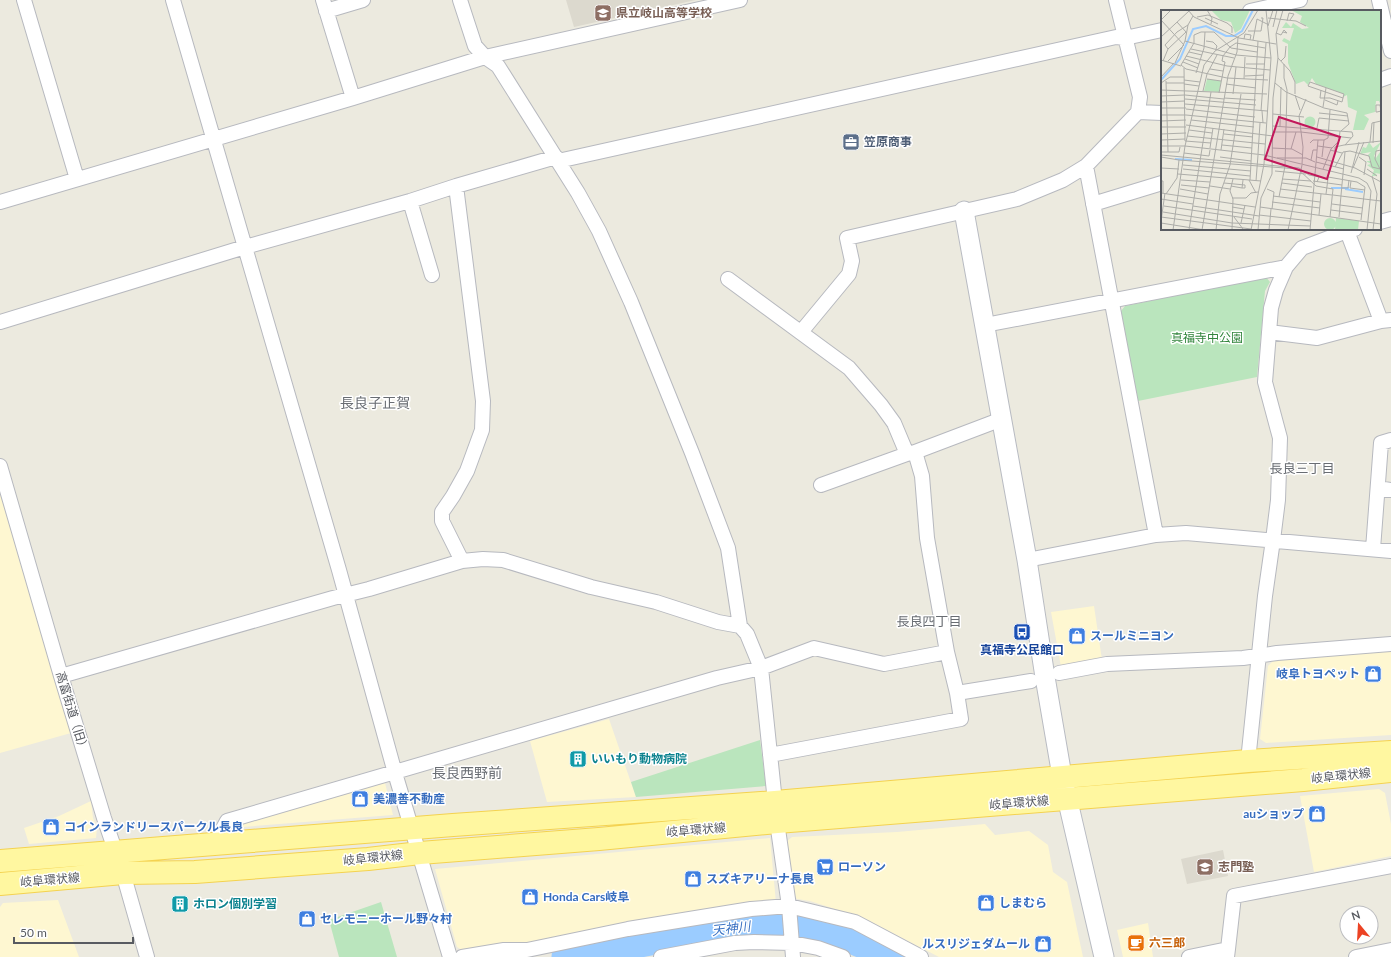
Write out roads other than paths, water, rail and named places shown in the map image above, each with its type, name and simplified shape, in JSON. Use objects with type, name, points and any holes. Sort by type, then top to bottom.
[{"type":"main road","name":"岐阜環状線","points":[[0,884],[123,873],[195,872],[599,839],[776,812],[1062,776],[1248,761],[1391,752]]},
{"type":"main road","name":"岐阜環状線","points":[[0,862],[412,828],[1068,799],[1302,780],[1391,771]]},
{"type":"street","points":[[24,0],[77,179]]},
{"type":"street","points":[[172,0],[245,247],[395,773],[450,957]]},
{"type":"street","points":[[353,98],[325,5],[362,0]]},
{"type":"street","points":[[460,0],[475,46],[485,57],[498,66],[578,193],[599,231],[631,302],[692,453],[728,548],[740,626],[747,634],[762,668],[776,812],[789,909],[792,946]]},
{"type":"street","points":[[0,202],[353,98],[485,57],[740,0]]},
{"type":"street","points":[[801,332],[849,274],[852,261],[847,238],[1017,199],[1063,180],[1086,166],[1138,112],[1140,97],[1116,0]]},
{"type":"street","points":[[1255,10],[1300,0]]},
{"type":"street","points":[[1379,0],[1391,51]]},
{"type":"street","points":[[0,322],[245,247],[410,201],[456,186],[557,159],[855,94],[862,95],[1116,37],[1125,38],[1161,30]]},
{"type":"street","points":[[1381,80],[1391,76]]},
{"type":"street","points":[[1138,112],[1161,112]]},
{"type":"street","points":[[1086,166],[1156,535]]},
{"type":"street","points":[[1093,204],[1161,183]]},
{"type":"street","points":[[456,186],[483,400],[482,430],[467,471],[442,512],[442,521],[462,561]]},
{"type":"street","points":[[410,201],[432,275]]},
{"type":"street","points":[[964,211],[1028,560],[1045,677],[1062,776],[1104,957]]},
{"type":"street","points":[[1381,222],[1391,219]]},
{"type":"street","points":[[1248,761],[1265,596],[1274,540],[1278,500],[1280,438],[1265,382],[1269,332],[1271,308],[1276,290],[1286,267],[1302,248],[1349,230],[1386,320],[1317,338],[1269,332]]},
{"type":"street","points":[[985,325],[1286,267]]},
{"type":"street","points":[[728,279],[850,368],[894,423],[911,453],[922,476],[927,538],[947,652],[961,719],[770,755]]},
{"type":"street","points":[[821,485],[1002,419]]},
{"type":"street","points":[[1373,549],[1384,489],[1381,443],[1391,440]]},
{"type":"street","name":"高富街道（旧）","points":[[0,466],[61,676],[148,957]]},
{"type":"street","points":[[1028,560],[1156,535],[1186,532],[1391,551]]},
{"type":"street","points":[[61,676],[462,561],[483,559],[503,560],[591,587],[656,602],[718,622],[740,626]]},
{"type":"street","points":[[1059,673],[1107,664],[1243,658],[1277,653],[1391,644]]},
{"type":"street","points":[[217,843],[220,832],[226,822],[717,678],[762,668],[814,648],[884,664],[947,652]]},
{"type":"street","points":[[957,694],[1031,681]]},
{"type":"street","points":[[1189,957],[1227,953],[1234,896],[1391,866]]},
{"type":"street","points":[[462,957],[504,950],[527,950],[636,928],[751,909],[789,909],[855,922],[921,957]]},
{"type":"street","points":[[661,957],[735,943],[754,942],[818,948],[843,957]]},
{"type":"street","points":[[1356,957],[1391,950]]},
{"type":"waterway","name":"天神川","points":[[566,957],[698,932],[755,924],[834,932],[894,957]]},
{"type":"place","name":"県立岐山高等学校","points":[[603,13]]},
{"type":"place","name":"笠原商事","points":[[851,142]]},
{"type":"place","name":"真福寺公民館口","points":[[1022,632]]},
{"type":"place","name":"スールミニヨン","points":[[1077,636]]},
{"type":"place","name":"岐阜トヨペット","points":[[1373,674]]},
{"type":"place","name":"いいもり動物病院","points":[[578,759]]},
{"type":"place","name":"美濃善不動産","points":[[360,799]]},
{"type":"place","name":"auショップ","points":[[1317,814]]},
{"type":"place","name":"コインランドリースパークル長良","points":[[51,827]]},
{"type":"place","name":"ローソン","points":[[825,867]]},
{"type":"place","name":"志門塾","points":[[1205,867]]},
{"type":"place","name":"スズキアリーナ長良","points":[[693,879]]},
{"type":"place","name":"Honda Cars岐阜","points":[[530,897]]},
{"type":"place","name":"しまむら","points":[[986,903]]},
{"type":"place","name":"ホロン個別学習","points":[[180,904]]},
{"type":"place","name":"セレモニーホール野々村","points":[[307,919]]},
{"type":"place","name":"六三郎","points":[[1136,943]]},
{"type":"place","name":"ルスリジェダムール","points":[[1043,944]]},
{"type":"district","name":"長良子正賀","points":[[375,403]]},
{"type":"district","name":"長良三丁目","points":[[1302,468]]},
{"type":"district","name":"長良四丁目","points":[[929,621]]},
{"type":"district","name":"長良西野前","points":[[467,773]]},
{"type":"park label","name":"真福寺中公園","points":[[1207,338]]}]
